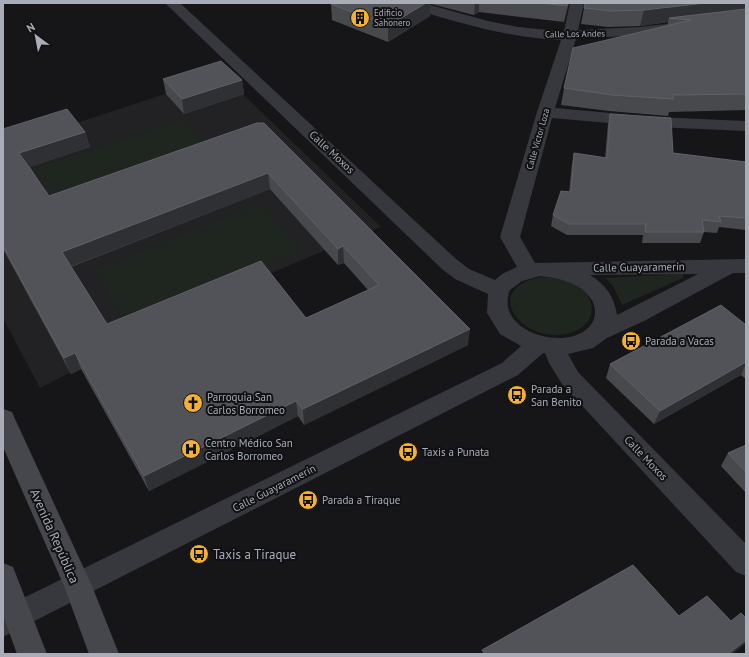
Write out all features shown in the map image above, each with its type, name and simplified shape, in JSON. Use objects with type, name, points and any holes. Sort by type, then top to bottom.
[{"type":"main road","name":"Avenida República","points":[[3,419],[78,586],[104,654]]},
{"type":"main road","points":[[3,576],[11,619],[32,654]]},
{"type":"street","name":"Calle Moxos","points":[[172,3],[449,264],[468,277],[499,290]]},
{"type":"street","name":"Calle Los Andes","points":[[407,3],[495,27],[533,34],[570,35],[607,33],[746,19]]},
{"type":"street","name":"Calle Víctor Loza","points":[[540,270],[517,252],[510,237],[545,112],[570,35],[577,3]]},
{"type":"street","points":[[545,112],[655,122],[746,126]]},
{"type":"street","name":"Calle Guayaramerín","points":[[540,270],[574,267],[737,266]]},
{"type":"street","name":"Calle Guayaramerín","points":[[597,333],[737,266]]},
{"type":"street","points":[[540,270],[565,272],[579,278],[597,292],[604,303],[606,316],[597,333],[583,342],[566,347],[546,346],[519,336],[511,331],[501,320],[495,302],[499,290],[511,278],[540,270]]},
{"type":"street","name":"Calle Moxos","points":[[546,346],[570,378],[746,563]]},
{"type":"street","name":"Calle Guayaramerín","points":[[11,619],[510,370],[546,346]]},
{"type":"shaded area","points":[[223,75],[381,227],[238,287],[40,388],[3,318],[3,147]]},
{"type":"shaded area","points":[[182,119],[215,154],[60,210],[34,169]]},
{"type":"shaded area","points":[[260,203],[303,251],[128,325],[93,270]]},
{"type":"shaded area","points":[[683,274],[683,278],[622,305],[613,286],[605,278]]},
{"type":"shaded area","points":[[542,277],[567,281],[576,285],[586,293],[590,299],[592,312],[586,324],[580,329],[573,332],[555,335],[538,332],[525,325],[515,315],[510,304],[513,293],[523,283]]},
{"type":"building","points":[[426,3],[388,26],[331,4]]},
{"type":"building","points":[[541,3],[568,3],[567,6]]},
{"type":"building","points":[[585,3],[706,3],[644,10],[612,11],[584,8]]},
{"type":"building","points":[[746,9],[746,94],[673,95],[673,99],[612,95],[564,88],[573,48],[691,20],[669,18]]},
{"type":"building","points":[[221,61],[242,80],[182,99],[163,79]]},
{"type":"building","points":[[67,109],[85,132],[19,153],[49,196],[257,123],[264,123],[470,329],[303,409],[296,401],[144,476],[75,353],[64,358],[3,246],[3,129]],"holes":[[[268,173],[338,249],[343,246],[379,285],[306,318],[261,261],[107,324],[62,252]]]},
{"type":"building","points":[[610,114],[671,118],[673,153],[746,162],[746,218],[719,216],[721,222],[702,220],[704,232],[645,232],[646,224],[569,224],[553,215],[561,191],[571,192],[574,153],[607,158]]},
{"type":"building","points":[[721,305],[746,325],[746,362],[660,411],[610,364]]},
{"type":"building","points":[[746,445],[746,472],[728,453]]},
{"type":"building","points":[[633,565],[679,616],[707,596],[731,621],[741,613],[746,618],[746,640],[728,654],[482,654],[484,653],[482,650]]},
{"type":"place","name":"Edificio Sahonero","points":[[360,18]]},
{"type":"place","name":"Parada a Vacas","points":[[631,341]]},
{"type":"place","name":"Parada a San Benito","points":[[517,395]]},
{"type":"place","name":"Parroquia San Carlos Borromeo","points":[[193,403]]},
{"type":"place","name":"Centro Médico San Carlos Borromeo","points":[[191,449]]},
{"type":"place","name":"Taxis a Punata","points":[[408,452]]},
{"type":"place","name":"Parada a Tiraque","points":[[308,500]]},
{"type":"place","name":"Taxis a Tiraque","points":[[199,554]]}]
